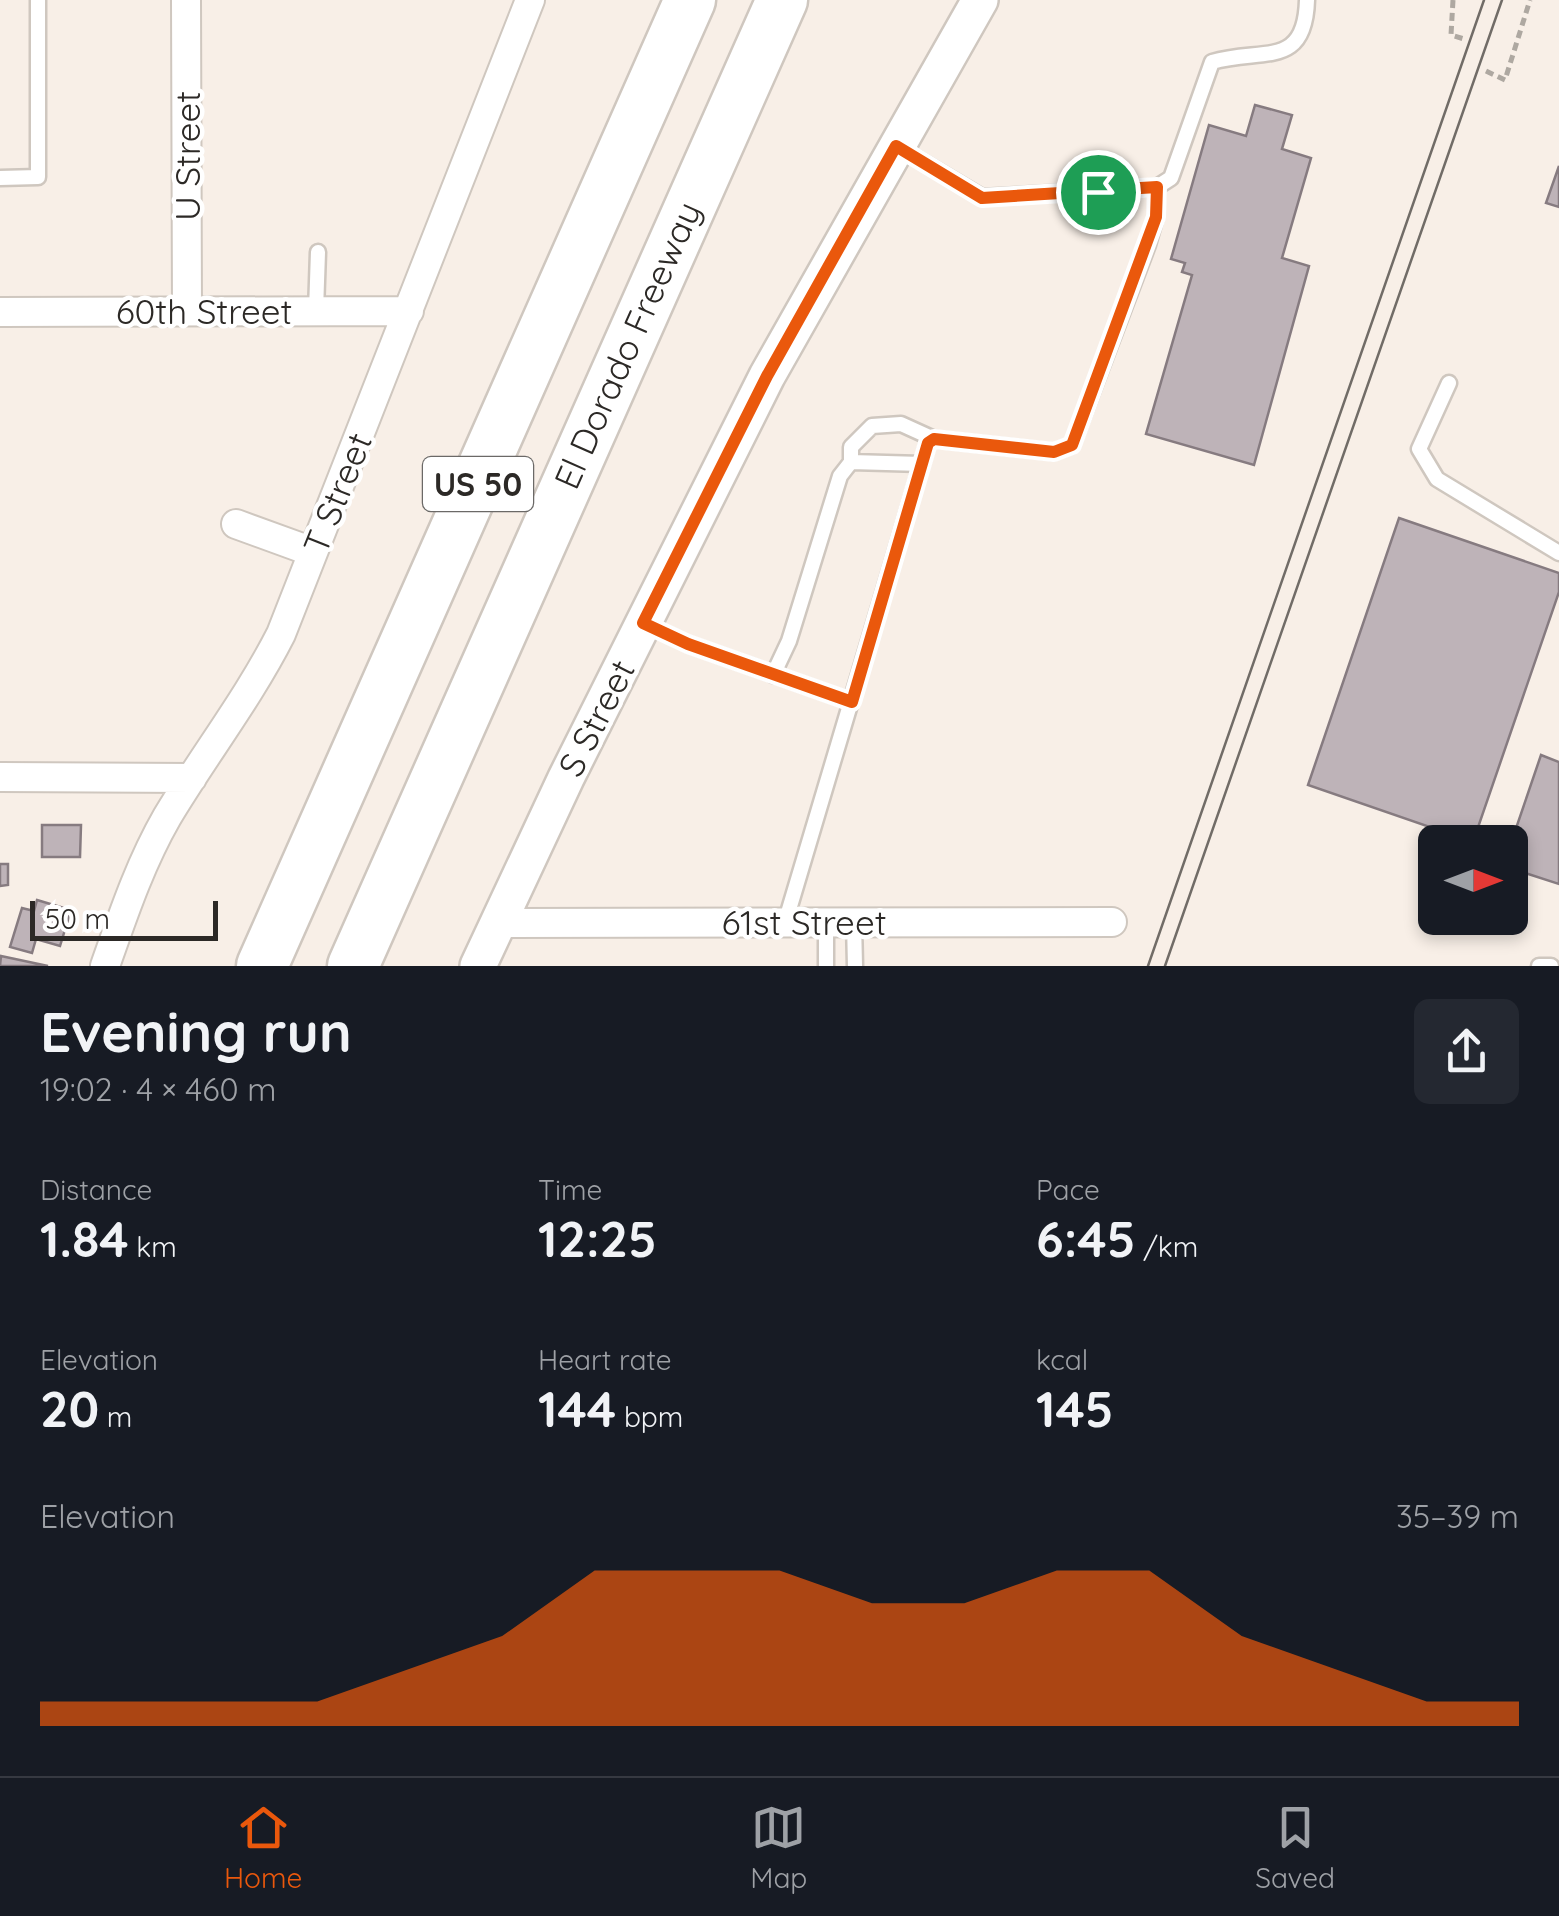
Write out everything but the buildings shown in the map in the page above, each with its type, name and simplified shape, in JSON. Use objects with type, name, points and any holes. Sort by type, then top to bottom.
[{"type":"highway","name":"US 50","points":[[262,966],[690,0]]},
{"type":"highway","name":"El Dorado Freeway","points":[[353,966],[782,0]]},
{"type":"highway","points":[[362,966],[398,863]]},
{"type":"street","name":"U Street","points":[[186,0],[187,311]]},
{"type":"street","name":"T Street","points":[[105,966],[139,874],[192,778],[256,682],[313,552],[530,0]]},
{"type":"street","name":"S Street","points":[[478,966],[767,376],[980,0]]},
{"type":"street","name":"60th Street","points":[[0,312],[409,311]]},
{"type":"street","points":[[236,524],[313,552]]},
{"type":"street","points":[[0,777],[192,778]]},
{"type":"street","name":"61st Street","points":[[496,923],[1112,922]]},
{"type":"lane","points":[[0,178],[38,178],[38,0]]},
{"type":"lane","points":[[896,146],[982,198],[1157,187],[1170,178],[1212,62],[1286,52],[1297,42],[1306,18],[1307,0]]},
{"type":"lane","points":[[773,675],[789,641],[840,476],[852,462],[852,447],[872,426],[901,424],[934,439],[1054,452],[1072,445],[1080,434],[1148,245],[1156,217],[1157,187]]},
{"type":"lane","points":[[316,311],[318,252]]},
{"type":"lane","points":[[1449,383],[1418,449],[1437,479],[1559,554]]},
{"type":"lane","points":[[784,923],[928,443],[934,439]]},
{"type":"lane","points":[[852,462],[922,464]]},
{"type":"lane","points":[[643,623],[852,702]]},
{"type":"lane","points":[[826,966],[840,922]]},
{"type":"lane","points":[[840,922],[855,966]]},
{"type":"lane","points":[[1539,966],[1551,966]]},
{"type":"path","points":[[1453,0],[1450,35],[1464,39]]},
{"type":"path","points":[[1486,71],[1505,80],[1530,0]]},
{"type":"tram line","points":[[1148,966],[1484,0]]},
{"type":"tram line","points":[[1165,966],[1502,0]]},
{"type":"route","points":[[896,146],[982,198],[1098,192],[1157,187],[1156,217],[1080,434],[1072,445],[1054,452],[934,439],[928,443],[852,702],[688,644],[643,623],[807,300],[896,146]]}]
